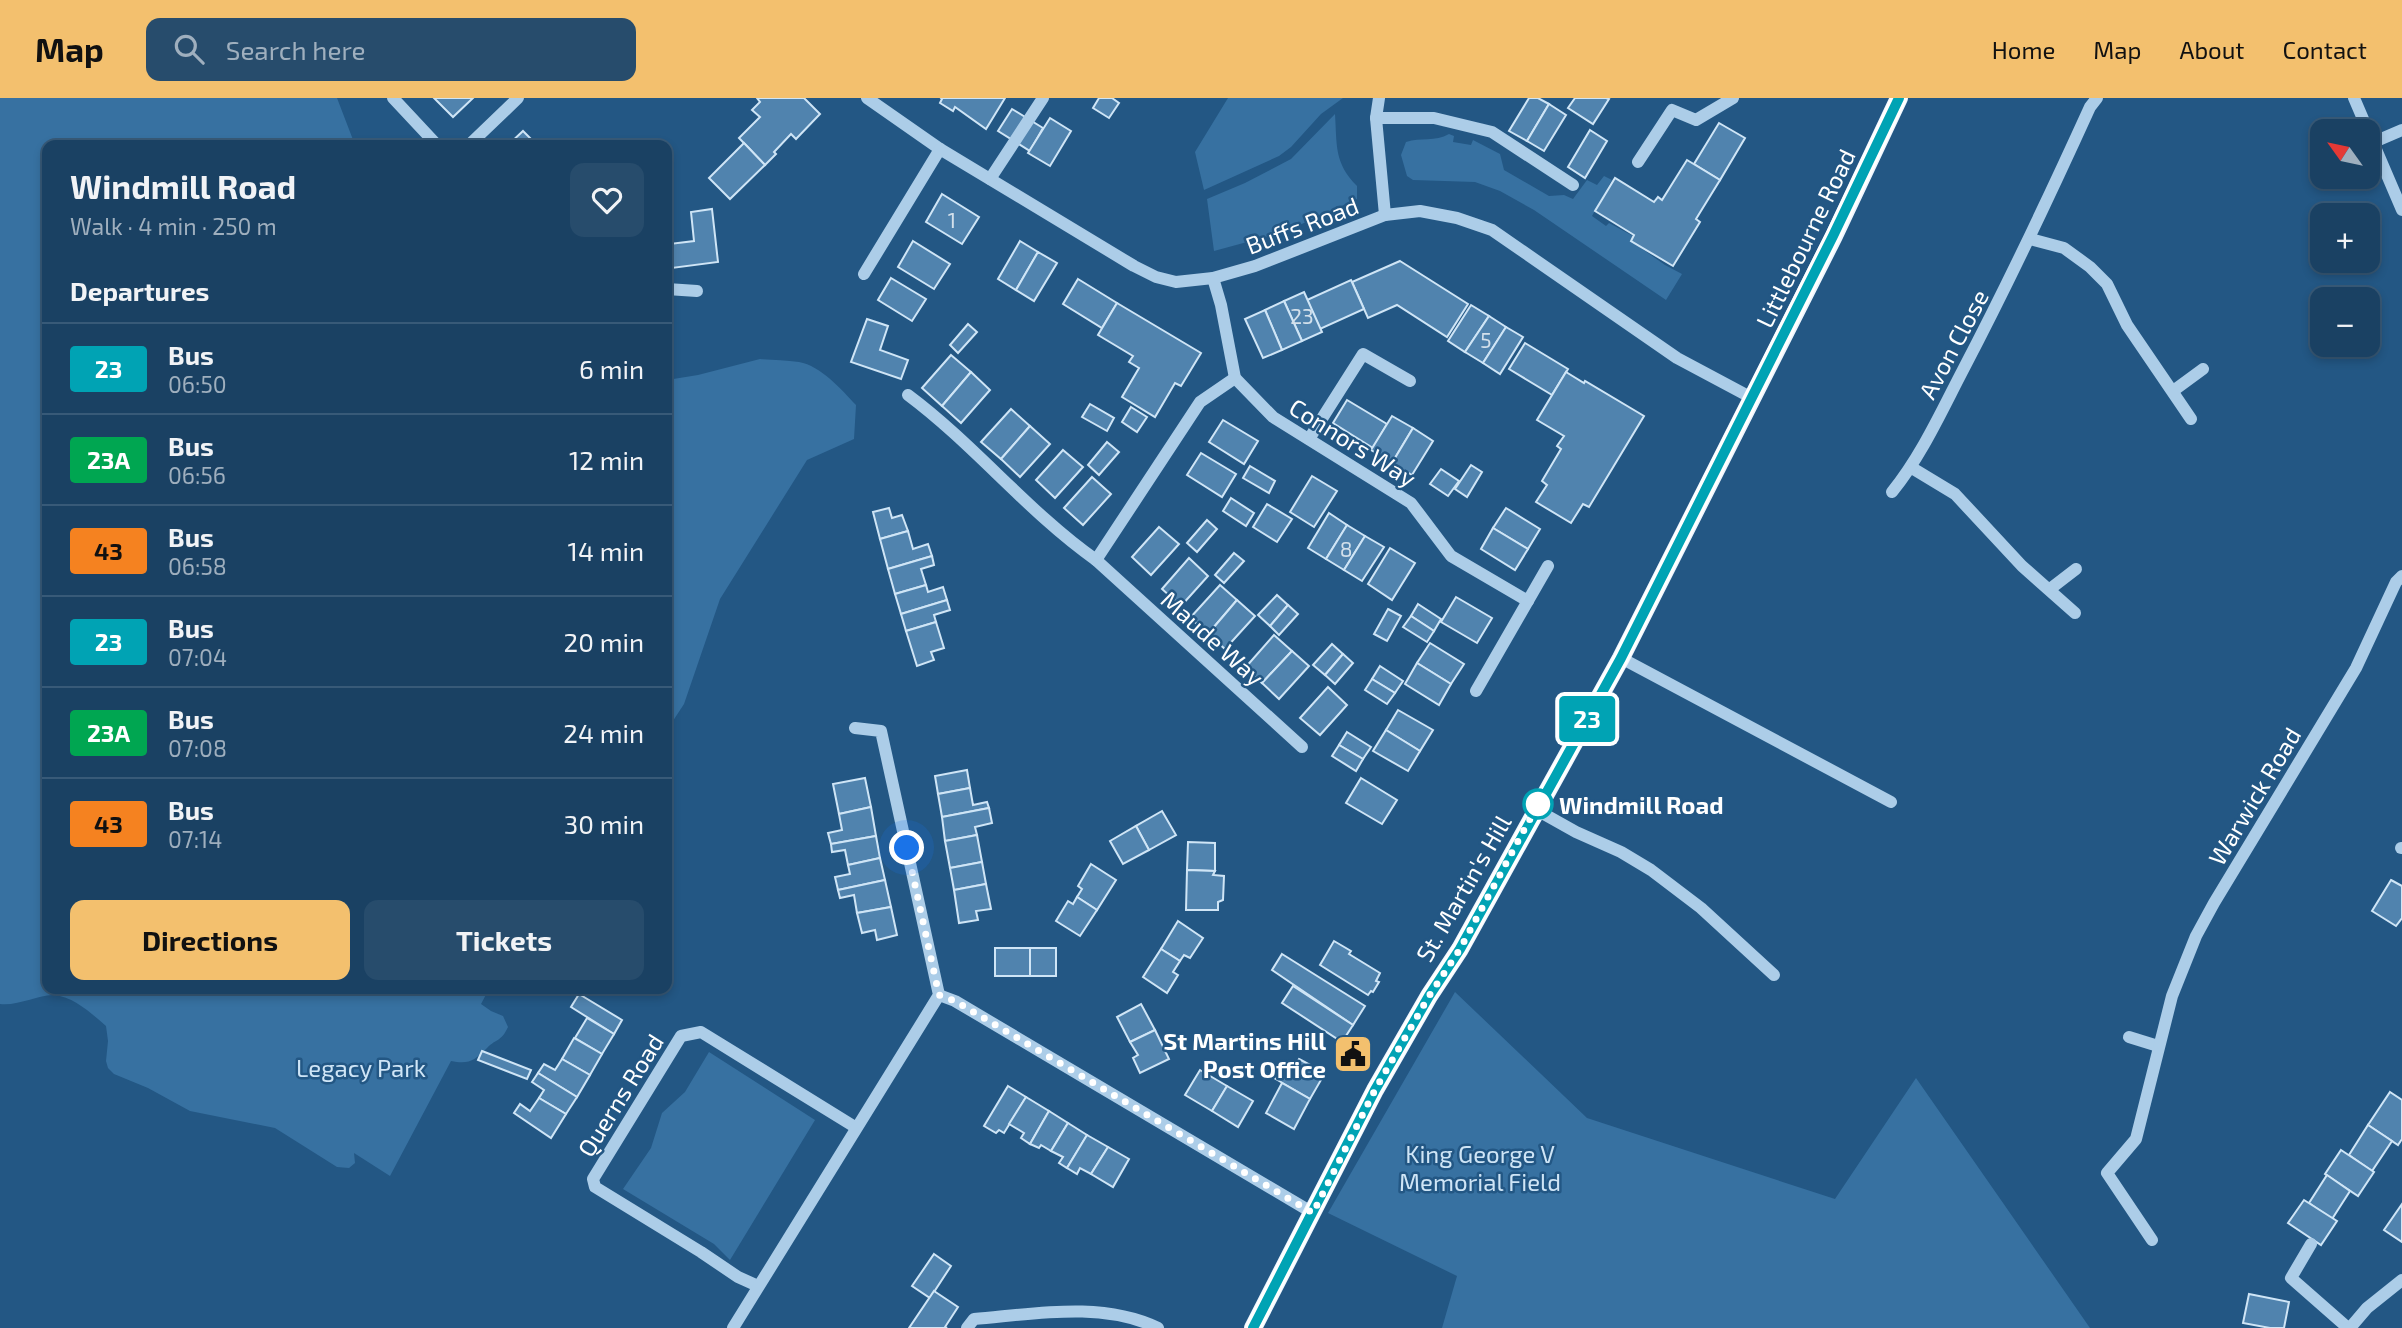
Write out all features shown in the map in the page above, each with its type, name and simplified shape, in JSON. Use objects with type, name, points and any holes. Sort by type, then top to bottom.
[{"type":"main road","name":"Littlebourne Road","points":[[1752,398],[1899,98]]},
{"type":"main road","name":"St. Martin's Hill","points":[[1253,1328],[1375,1090],[1429,996],[1460,949],[1535,809],[1621,658],[1752,398]]},
{"type":"street","points":[[393,98],[431,140]]},
{"type":"street","points":[[474,140],[518,98]]},
{"type":"street","name":"Buffs Road","points":[[867,98],[940,149],[1157,277],[1176,282],[1213,278],[1255,266],[1385,215],[1420,211],[1457,218],[1492,230],[1677,358],[1752,398]]},
{"type":"street","points":[[990,179],[1043,98]]},
{"type":"street","points":[[1379,98],[1376,118],[1385,215]]},
{"type":"street","points":[[1638,163],[1672,110],[1696,120],[1733,98]]},
{"type":"street","name":"Avon Close","points":[[1892,492],[1912,468],[2030,239],[2090,107],[2097,98]]},
{"type":"street","points":[[2354,98],[2364,119]]},
{"type":"street","points":[[1376,118],[1434,118],[1492,132],[1573,185]]},
{"type":"street","points":[[2380,139],[2402,130]]},
{"type":"street","points":[[864,274],[940,149]]},
{"type":"street","points":[[2380,157],[2402,210]]},
{"type":"street","points":[[2030,239],[2064,248],[2108,284],[2127,326],[2191,419]]},
{"type":"street","points":[[1096,560],[1200,402],[1235,377],[1222,305],[1213,278]]},
{"type":"street","points":[[672,289],[697,291]]},
{"type":"street","points":[[1309,439],[1363,354],[1410,381]]},
{"type":"street","points":[[2173,391],[2203,369]]},
{"type":"street","name":"Connors Way","points":[[1235,377],[1273,417],[1411,503],[1451,556],[1528,601]]},
{"type":"street","name":"Maude Way","points":[[908,395],[944,424],[1068,540],[1096,560],[1302,747]]},
{"type":"street","points":[[1912,468],[1955,494],[2022,566],[2076,613]]},
{"type":"street","points":[[1476,691],[1548,566]]},
{"type":"street","points":[[2050,589],[2076,569]]},
{"type":"street","name":"Warwick Road","points":[[2152,1240],[2107,1173],[2136,1139],[2172,996],[2202,925],[2356,668],[2396,582],[2402,576]]},
{"type":"street","points":[[1621,658],[1891,802]]},
{"type":"street","points":[[733,1328],[939,995],[881,731],[855,728]]},
{"type":"street","points":[[1535,809],[1651,870],[1701,908],[1774,975]]},
{"type":"street","points":[[939,995],[955,1001],[1313,1213]]},
{"type":"street","name":"Querns Road","points":[[758,1286],[738,1277],[595,1187],[593,1179],[681,1036],[701,1032],[855,1127]]},
{"type":"street","points":[[2129,1037],[2158,1046]]},
{"type":"street","points":[[2311,1244],[2291,1278],[2349,1328],[2367,1308],[2402,1280]]},
{"type":"street","points":[[967,1328],[974,1319],[1099,1311],[1158,1328]]},
{"type":"green space","name":"Legacy Park","points":[[0,98],[337,98],[353,140],[42,140],[42,994],[486,994],[481,1004],[503,1016],[508,1027],[501,1038],[479,1056],[463,1062],[451,1061],[390,1176],[354,1153],[355,1163],[349,1168],[337,1167],[275,1128],[190,1111],[148,1088],[114,1074],[106,1061],[106,1026],[82,1006],[68,999],[48,995],[0,1004]]},
{"type":"green space","points":[[1228,98],[1343,98],[1321,114],[1291,147],[1279,156],[1204,190],[1195,152]]},
{"type":"green space","points":[[1335,114],[1340,161],[1357,186],[1357,199],[1284,232],[1214,251],[1207,199],[1291,159]]},
{"type":"green space","points":[[1449,134],[1454,136],[1453,142],[1471,145],[1473,140],[1500,154],[1504,170],[1549,196],[1564,195],[1573,199],[1587,180],[1597,185],[1604,176],[1612,180],[1592,216],[1606,226],[1609,223],[1633,236],[1631,241],[1682,274],[1666,300],[1534,210],[1500,191],[1475,182],[1413,180],[1407,176],[1401,155],[1406,142]]},
{"type":"green space","points":[[760,359],[807,364],[830,379],[856,405],[854,439],[807,460],[720,599],[684,704],[672,722],[672,379]]},
{"type":"green space","name":"King George V Memorial Field","points":[[1455,992],[1587,1118],[1835,1199],[1916,1078],[2090,1328],[1442,1328],[1457,1276],[1328,1213]]},
{"type":"green space","points":[[709,1052],[815,1120],[730,1260],[714,1244],[623,1189],[651,1148],[662,1113],[685,1092]]},
{"type":"building","points":[[434,98],[473,98],[453,117]]},
{"type":"building","points":[[757,98],[804,98],[820,114],[796,139],[791,134],[765,165],[739,138],[760,117],[752,110],[760,102]]},
{"type":"building","points":[[941,98],[1005,98],[986,129],[955,107],[953,111],[940,103]]},
{"type":"building","points":[[1099,98],[1112,98],[1119,103],[1109,118],[1093,108]]},
{"type":"building","points":[[1529,98],[1538,98],[1549,104],[1527,141],[1509,131]]},
{"type":"building","points":[[1575,98],[1609,99],[1593,124],[1568,108]]},
{"type":"building","points":[[1549,104],[1566,115],[1544,151],[1527,141]]},
{"type":"building","points":[[1012,109],[1043,128],[1030,151],[998,131]]},
{"type":"building","points":[[1050,118],[1071,131],[1050,166],[1028,153]]},
{"type":"building","points":[[1719,123],[1745,138],[1720,180],[1694,164]]},
{"type":"building","points":[[1590,130],[1607,141],[1585,178],[1568,167]]},
{"type":"building","points":[[523,131],[532,140],[513,140]]},
{"type":"building","points":[[744,143],[765,165],[730,199],[709,178]]},
{"type":"building","points":[[1687,160],[1720,180],[1696,219],[1700,222],[1673,266],[1631,241],[1634,235],[1595,211],[1615,178],[1654,202],[1658,197],[1662,200]]},
{"type":"building","points":[[942,194],[979,217],[962,244],[926,222]]},
{"type":"building","points":[[712,209],[718,262],[672,268],[672,244],[694,241],[691,212]]},
{"type":"building","points":[[913,241],[950,264],[934,289],[898,267]]},
{"type":"building","points":[[1020,241],[1038,252],[1016,290],[998,279]]},
{"type":"building","points":[[1038,252],[1057,263],[1034,301],[1016,290]]},
{"type":"building","points":[[1400,261],[1468,304],[1447,337],[1397,305],[1368,318],[1352,282]]},
{"type":"building","points":[[891,278],[926,299],[912,321],[878,300]]},
{"type":"building","points":[[1078,279],[1117,303],[1102,328],[1063,304]]},
{"type":"building","points":[[1351,280],[1364,309],[1320,329],[1307,300]]},
{"type":"building","points":[[1304,292],[1322,332],[1302,341],[1284,301]]},
{"type":"building","points":[[1284,301],[1302,341],[1282,350],[1265,310]]},
{"type":"building","points":[[1117,303],[1201,353],[1181,386],[1175,383],[1155,417],[1122,397],[1139,368],[1129,362],[1133,356],[1098,335]]},
{"type":"building","points":[[1471,305],[1489,316],[1465,352],[1448,341]]},
{"type":"building","points":[[1265,310],[1282,350],[1263,358],[1245,319]]},
{"type":"building","points":[[1489,316],[1506,327],[1483,363],[1465,352]]},
{"type":"building","points":[[867,319],[888,326],[880,350],[908,360],[901,379],[851,362]]},
{"type":"building","points":[[968,324],[977,332],[958,353],[950,345]]},
{"type":"building","points":[[1506,327],[1523,337],[1500,374],[1483,363]]},
{"type":"building","points":[[1525,343],[1568,369],[1552,395],[1509,369]]},
{"type":"building","points":[[951,355],[971,372],[942,406],[922,388]]},
{"type":"building","points":[[971,372],[990,390],[961,423],[942,406]]},
{"type":"building","points":[[1566,372],[1644,416],[1589,507],[1583,504],[1571,523],[1536,502],[1547,485],[1542,481],[1561,449],[1557,446],[1564,436],[1537,420]]},
{"type":"building","points":[[1347,400],[1387,424],[1373,448],[1333,423]]},
{"type":"building","points":[[1090,404],[1114,418],[1107,431],[1082,417]]},
{"type":"building","points":[[1131,407],[1147,417],[1137,432],[1122,422]]},
{"type":"building","points":[[1011,409],[1030,426],[1001,459],[981,442]]},
{"type":"building","points":[[1392,416],[1413,428],[1392,463],[1371,450]]},
{"type":"building","points":[[1223,420],[1258,441],[1244,464],[1209,442]]},
{"type":"building","points":[[1030,426],[1050,444],[1020,477],[1001,459]]},
{"type":"building","points":[[1413,428],[1433,441],[1412,475],[1392,463]]},
{"type":"building","points":[[1107,442],[1119,452],[1099,475],[1088,465]]},
{"type":"building","points":[[1063,450],[1083,467],[1055,498],[1036,480]]},
{"type":"building","points":[[1201,453],[1236,474],[1222,497],[1187,475]]},
{"type":"building","points":[[1471,465],[1482,472],[1467,497],[1455,489]]},
{"type":"building","points":[[1250,466],[1275,481],[1269,493],[1243,478]]},
{"type":"building","points":[[1441,469],[1459,481],[1448,496],[1430,484]]},
{"type":"building","points":[[1312,476],[1337,491],[1314,527],[1290,512]]},
{"type":"building","points":[[1092,477],[1111,494],[1083,525],[1064,508]]},
{"type":"building","points":[[1231,498],[1254,513],[1246,526],[1223,511]]},
{"type":"building","points":[[1267,504],[1292,519],[1277,542],[1253,527]]},
{"type":"building","points":[[889,508],[892,518],[902,515],[908,531],[880,539],[873,512]]},
{"type":"building","points":[[1506,508],[1540,529],[1528,549],[1493,528]]},
{"type":"building","points":[[1329,513],[1347,525],[1326,559],[1308,548]]},
{"type":"building","points":[[1207,520],[1217,529],[1197,552],[1187,543]]},
{"type":"building","points":[[1347,525],[1365,536],[1344,570],[1326,559]]},
{"type":"building","points":[[1159,527],[1179,544],[1151,575],[1132,557]]},
{"type":"building","points":[[1493,528],[1528,549],[1515,570],[1481,549]]},
{"type":"building","points":[[908,531],[913,549],[928,544],[932,556],[888,569],[880,539]]},
{"type":"building","points":[[1365,536],[1384,547],[1362,581],[1344,570]]},
{"type":"building","points":[[1390,548],[1415,563],[1392,600],[1368,584]]},
{"type":"building","points":[[1234,553],[1244,561],[1224,583],[1215,575]]},
{"type":"building","points":[[932,556],[934,565],[921,569],[926,585],[895,594],[888,569]]},
{"type":"building","points":[[1189,558],[1208,576],[1181,606],[1162,589]]},
{"type":"building","points":[[926,585],[928,592],[943,587],[947,600],[901,614],[895,594]]},
{"type":"building","points":[[1220,585],[1237,600],[1208,634],[1190,618]]},
{"type":"building","points":[[1277,595],[1288,605],[1270,626],[1258,615]]},
{"type":"building","points":[[1456,597],[1492,618],[1477,643],[1441,622]]},
{"type":"building","points":[[947,600],[950,610],[934,615],[936,622],[906,631],[901,614]]},
{"type":"building","points":[[1237,600],[1255,616],[1225,649],[1208,634]]},
{"type":"building","points":[[1418,604],[1441,619],[1434,631],[1411,616]]},
{"type":"building","points":[[1288,605],[1298,614],[1279,635],[1270,626]]},
{"type":"building","points":[[1388,609],[1401,616],[1387,641],[1374,634]]},
{"type":"building","points":[[1411,616],[1434,631],[1427,642],[1403,627]]},
{"type":"building","points":[[936,622],[944,648],[931,652],[934,660],[917,666],[906,631]]},
{"type":"building","points":[[1274,635],[1292,651],[1262,683],[1245,668]]},
{"type":"building","points":[[1430,643],[1464,664],[1451,684],[1417,663]]},
{"type":"building","points":[[1332,644],[1343,654],[1325,675],[1313,665]]},
{"type":"building","points":[[1292,651],[1309,666],[1279,699],[1262,683]]},
{"type":"building","points":[[1343,654],[1353,663],[1335,684],[1325,675]]},
{"type":"building","points":[[1417,663],[1451,684],[1439,705],[1405,684]]},
{"type":"building","points":[[1380,666],[1403,681],[1395,693],[1372,679]]},
{"type":"building","points":[[1372,679],[1395,693],[1387,704],[1365,690]]},
{"type":"building","points":[[1328,687],[1347,705],[1320,735],[1300,718]]},
{"type":"building","points":[[1398,710],[1433,730],[1420,751],[1386,730]]},
{"type":"building","points":[[1386,730],[1420,751],[1408,771],[1373,751]]},
{"type":"building","points":[[1347,732],[1371,747],[1363,759],[1339,745]]},
{"type":"building","points":[[1339,745],[1363,759],[1356,771],[1332,756]]},
{"type":"building","points":[[967,770],[970,788],[938,794],[935,776]]},
{"type":"building","points":[[865,778],[871,807],[839,814],[833,784]]},
{"type":"building","points":[[1361,778],[1397,800],[1382,824],[1346,803]]},
{"type":"building","points":[[970,788],[973,805],[987,802],[989,808],[942,817],[938,794]]},
{"type":"building","points":[[871,807],[876,836],[831,844],[828,833],[842,830],[839,814]]},
{"type":"building","points":[[989,808],[992,823],[975,827],[977,835],[945,841],[942,817]]},
{"type":"building","points":[[1162,811],[1176,835],[1149,850],[1136,826]]},
{"type":"building","points":[[1136,826],[1149,850],[1123,864],[1110,841]]},
{"type":"building","points":[[977,835],[982,862],[950,868],[945,841]]},
{"type":"building","points":[[876,836],[880,858],[848,865],[845,850],[832,852],[831,844]]},
{"type":"building","points":[[1188,842],[1215,843],[1215,871],[1187,870]]},
{"type":"building","points":[[880,858],[885,880],[838,890],[835,877],[850,874],[848,865]]},
{"type":"building","points":[[982,862],[986,884],[954,890],[950,868]]},
{"type":"building","points":[[1091,864],[1116,880],[1097,910],[1077,897],[1082,889],[1078,886]]},
{"type":"building","points":[[1187,870],[1215,871],[1213,875],[1224,876],[1223,900],[1218,902],[1218,910],[1186,910]]},
{"type":"building","points":[[885,880],[891,907],[857,913],[854,895],[840,898],[838,890]]},
{"type":"building","points":[[2391,880],[2402,886],[2402,918],[2396,926],[2372,911]]},
{"type":"building","points":[[986,884],[991,909],[976,911],[978,920],[959,923],[954,890]]},
{"type":"building","points":[[1077,897],[1097,910],[1080,936],[1056,921],[1068,901],[1073,904]]},
{"type":"building","points":[[891,907],[897,935],[877,940],[875,930],[862,933],[857,913]]},
{"type":"building","points":[[1178,921],[1203,938],[1190,958],[1184,955],[1180,961],[1161,949]]},
{"type":"building","points":[[1334,941],[1351,951],[1349,954],[1380,973],[1376,981],[1379,982],[1373,992],[1368,995],[1320,965]]},
{"type":"building","points":[[995,948],[1030,948],[1030,976],[995,976]]},
{"type":"building","points":[[1030,948],[1056,948],[1056,976],[1030,976]]},
{"type":"building","points":[[1161,949],[1180,961],[1173,972],[1178,975],[1167,993],[1143,977]]},
{"type":"building","points":[[1282,954],[1365,1006],[1353,1025],[1272,970]]},
{"type":"building","points":[[1293,986],[1353,1025],[1342,1042],[1282,1003]]},
{"type":"building","points":[[579,994],[622,1020],[614,1034],[571,1007]]},
{"type":"building","points":[[1141,1004],[1155,1030],[1130,1042],[1117,1017]]},
{"type":"building","points":[[587,1018],[614,1034],[602,1054],[575,1038]]},
{"type":"building","points":[[1155,1030],[1169,1059],[1140,1073],[1133,1058],[1138,1055],[1130,1042]]},
{"type":"building","points":[[574,1038],[602,1054],[590,1075],[562,1059]]},
{"type":"building","points":[[482,1051],[531,1070],[527,1079],[478,1060]]},
{"type":"building","points":[[562,1059],[590,1075],[577,1097],[538,1073],[544,1064],[555,1070]]},
{"type":"building","points":[[1299,1059],[1325,1073],[1310,1099],[1274,1078],[1281,1066],[1292,1072]]},
{"type":"building","points":[[1200,1070],[1227,1086],[1212,1111],[1185,1095]]},
{"type":"building","points":[[538,1073],[577,1097],[566,1114],[539,1098],[544,1090],[532,1082]]},
{"type":"building","points":[[1282,1083],[1310,1099],[1294,1129],[1266,1113]]},
{"type":"building","points":[[1008,1086],[1026,1097],[1004,1133],[999,1130],[996,1133],[984,1126]]},
{"type":"building","points":[[1227,1086],[1253,1101],[1238,1127],[1212,1111]]},
{"type":"building","points":[[2390,1092],[2402,1100],[2402,1139],[2398,1145],[2368,1125]]},
{"type":"building","points":[[1026,1097],[1049,1111],[1030,1144],[1021,1138],[1024,1133],[1009,1124]]},
{"type":"building","points":[[539,1098],[566,1114],[551,1138],[514,1113],[520,1104],[530,1111]]},
{"type":"building","points":[[1049,1111],[1068,1123],[1051,1151],[1041,1145],[1039,1148],[1030,1144]]},
{"type":"building","points":[[1068,1123],[1087,1135],[1067,1168],[1059,1163],[1063,1157],[1051,1151]]},
{"type":"building","points":[[2368,1125],[2392,1141],[2372,1171],[2349,1155]]},
{"type":"building","points":[[1087,1135],[1108,1147],[1091,1174],[1080,1168],[1077,1174],[1067,1168]]},
{"type":"building","points":[[1108,1147],[1129,1159],[1113,1187],[1091,1174]]},
{"type":"building","points":[[2341,1150],[2374,1172],[2358,1196],[2325,1174]]},
{"type":"building","points":[[2327,1175],[2350,1191],[2332,1219],[2309,1203]]},
{"type":"building","points":[[2304,1200],[2337,1221],[2321,1245],[2288,1223]]},
{"type":"building","points":[[2402,1204],[2402,1242],[2384,1230]]},
{"type":"building","points":[[934,1254],[951,1266],[930,1298],[912,1286]]},
{"type":"building","points":[[934,1291],[958,1307],[945,1327],[947,1328],[909,1328]]},
{"type":"building","points":[[2249,1294],[2289,1302],[2284,1328],[2243,1323]]},
{"type":"bus line","name":"23","points":[[1253,1328],[1375,1090],[1429,996],[1460,949],[1535,809],[1621,658],[1833,236],[1899,98]]},
{"type":"place","name":"Windmill Road","points":[[1538,804]]},
{"type":"place","name":"St Martins Hill Post Office","points":[[1353,1054]]},
{"type":"route","points":[[907,848],[939,995],[955,1001],[1313,1213],[1375,1090],[1429,996],[1460,949],[1538,804]]}]
